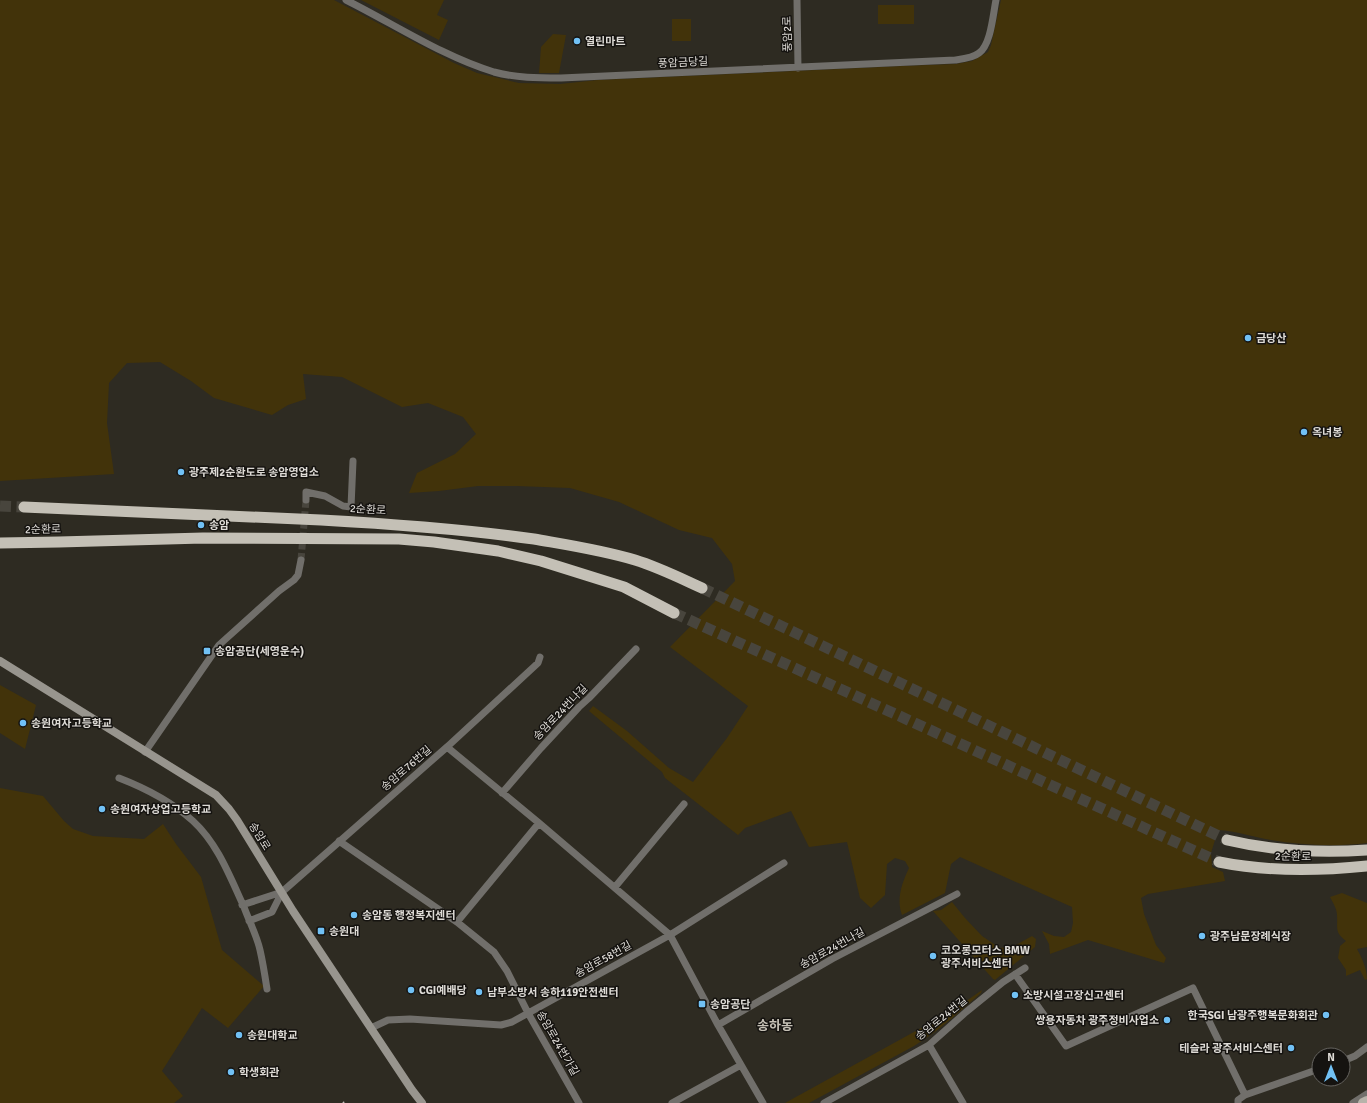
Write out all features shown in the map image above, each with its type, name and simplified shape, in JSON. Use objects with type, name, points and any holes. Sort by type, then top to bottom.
[{"type":"highway","name":"2순환로","points":[[24,507],[406,524],[512,536],[595,550],[635,560],[666,571],[702,588]]},
{"type":"highway","name":"2순환로","points":[[0,543],[203,538],[399,539],[434,542],[498,551],[541,561],[624,587],[674,613]]},
{"type":"highway","name":"2순환로","points":[[1227,840],[1290,850],[1367,850]]},
{"type":"highway","name":"2순환로","points":[[1219,862],[1256,868],[1284,870],[1313,870],[1367,866]]},
{"type":"main road","name":"송암로","points":[[0,661],[145,752],[202,785],[220,800],[237,820],[282,892],[292,911],[422,1103]]},
{"type":"main road","points":[[1363,1103],[1367,1101]]},
{"type":"street","name":"풍암금당길","points":[[346,0],[448,54],[476,66],[509,75],[561,78],[955,60],[979,54],[985,48],[989,37],[996,0]]},
{"type":"street","name":"풍암2로","points":[[797,0],[798,68]]},
{"type":"street","points":[[306,500],[306,492],[325,496],[343,506],[351,507],[353,461]]},
{"type":"street","points":[[145,752],[219,645],[279,591],[294,580],[298,575],[300,560]]},
{"type":"street","name":"송암로24번나길","points":[[502,793],[579,707],[636,649]]},
{"type":"street","name":"송암로76번길","points":[[282,892],[446,747],[538,663],[540,658]]},
{"type":"street","points":[[446,747],[539,823],[670,935],[718,1025],[763,1103]]},
{"type":"street","points":[[119,778],[138,785],[169,803],[193,821],[208,838],[221,857],[250,921],[260,949],[267,989]]},
{"type":"street","points":[[615,887],[684,804]]},
{"type":"street","points":[[457,922],[539,823]]},
{"type":"street","name":"송암로24번가길","points":[[339,842],[457,922],[494,952],[507,971],[528,1013],[580,1103]]},
{"type":"street","name":"송암로58번길","points":[[371,1028],[388,1020],[410,1019],[501,1025],[512,1022],[670,935],[784,863]]},
{"type":"street","points":[[242,904],[282,892]]},
{"type":"street","points":[[250,921],[272,912],[282,892]]},
{"type":"street","name":"송암로24번나길","points":[[718,1025],[832,959],[958,894]]},
{"type":"street","name":"송암로24번길","points":[[824,1103],[929,1044],[966,1012],[1025,968]]},
{"type":"street","points":[[1015,974],[1066,1046],[1193,988],[1245,1096]]},
{"type":"street","points":[[929,1044],[962,1103]]},
{"type":"street","points":[[1351,1057],[1367,1047]]},
{"type":"street","points":[[672,1103],[741,1065]]},
{"type":"street","points":[[1238,1103],[1238,1100],[1245,1096],[1311,1073]]},
{"type":"street","points":[[1353,1103],[1367,1094]]},
{"type":"shaded area","points":[[0,0],[334,0],[454,63],[477,73],[519,83],[560,84],[598,80],[956,64],[972,61],[988,52],[991,45],[1001,0],[1367,0],[1367,843],[1331,845],[1294,843],[1218,830],[1211,853],[1212,867],[1223,872],[1225,881],[1148,894],[1141,898],[1144,914],[1156,945],[1166,958],[1164,963],[1088,940],[1050,954],[1049,944],[1042,931],[1054,936],[1064,937],[1071,932],[1073,923],[1072,907],[960,857],[951,864],[945,893],[902,915],[900,909],[900,897],[902,885],[909,868],[905,861],[895,858],[887,864],[885,895],[871,908],[860,898],[847,842],[809,847],[791,811],[745,828],[738,835],[665,778],[662,772],[589,711],[593,706],[627,731],[669,768],[693,782],[727,738],[748,706],[670,647],[735,581],[732,564],[712,538],[679,530],[619,502],[570,488],[478,486],[409,493],[417,473],[455,454],[476,434],[463,417],[428,403],[402,407],[342,377],[303,374],[306,399],[288,405],[272,415],[214,398],[191,381],[160,362],[127,363],[109,383],[107,423],[114,474],[0,481]]},
{"type":"shaded area","points":[[361,0],[444,0],[437,15],[448,20],[439,40]]},
{"type":"shaded area","points":[[878,5],[914,5],[914,24],[878,24]]},
{"type":"shaded area","points":[[672,19],[691,19],[691,41],[672,41]]},
{"type":"shaded area","points":[[553,34],[566,35],[559,73],[539,73],[541,47]]},
{"type":"shaded area","points":[[0,685],[36,705],[25,749],[0,733]]},
{"type":"shaded area","points":[[0,788],[43,796],[64,821],[73,829],[93,836],[144,839],[163,824],[201,877],[222,950],[264,986],[228,1028],[202,1008],[162,1071],[183,1096],[174,1103],[0,1103]]},
{"type":"shaded area","points":[[1342,893],[1367,903],[1367,947],[1357,949],[1365,967],[1367,979],[1365,980],[1360,970],[1346,976],[1346,970],[1338,958],[1340,946],[1346,941],[1338,932],[1336,910],[1330,897]]},
{"type":"shaded area","points":[[952,902],[982,936],[1000,948],[1014,946],[1032,936],[1036,939],[1035,947],[995,980],[993,979],[933,911],[941,910]]},
{"type":"shaded area","points":[[982,990],[981,993],[949,1021],[914,1046],[809,1103],[785,1103],[952,1011]]},
{"type":"tunnel","points":[[301,560],[306,500]]},
{"type":"tunnel","points":[[0,506],[24,507]]},
{"type":"tunnel","points":[[702,588],[1227,840]]},
{"type":"tunnel","points":[[674,613],[1219,862]]},
{"type":"place","name":"열린마트","points":[[577,41]]},
{"type":"place","name":"금당산","points":[[1248,338]]},
{"type":"place","name":"옥녀봉","points":[[1304,432]]},
{"type":"place","name":"광주제2순환도로 송암영업소","points":[[181,472]]},
{"type":"place","name":"송암","points":[[201,525]]},
{"type":"place","name":"송암공단(세영운수)","points":[[207,651]]},
{"type":"place","name":"송원여자고등학교","points":[[23,723]]},
{"type":"place","name":"송원여자상업고등학교","points":[[102,809]]},
{"type":"place","name":"송암동 행정복지센터","points":[[354,915]]},
{"type":"place","name":"송원대","points":[[321,931]]},
{"type":"place","name":"광주남문장례식장","points":[[1202,936]]},
{"type":"place","name":"코오롱모터스 BMW 광주서비스센터","points":[[933,956]]},
{"type":"place","name":"CGI예배당","points":[[411,990]]},
{"type":"place","name":"남부소방서 송하119안전센터","points":[[479,992]]},
{"type":"place","name":"소방시설고장신고센터","points":[[1015,995]]},
{"type":"place","name":"송암공단","points":[[702,1004]]},
{"type":"place","name":"한국SGI 남광주행복문화회관","points":[[1326,1015]]},
{"type":"place","name":"쌍용자동차 광주정비사업소","points":[[1167,1020]]},
{"type":"place","name":"송원대학교","points":[[239,1035]]},
{"type":"place","name":"테슬라 광주서비스센터","points":[[1291,1048]]},
{"type":"place","name":"학생회관","points":[[231,1072]]},
{"type":"district","name":"송하동","points":[[775,1025]]}]
